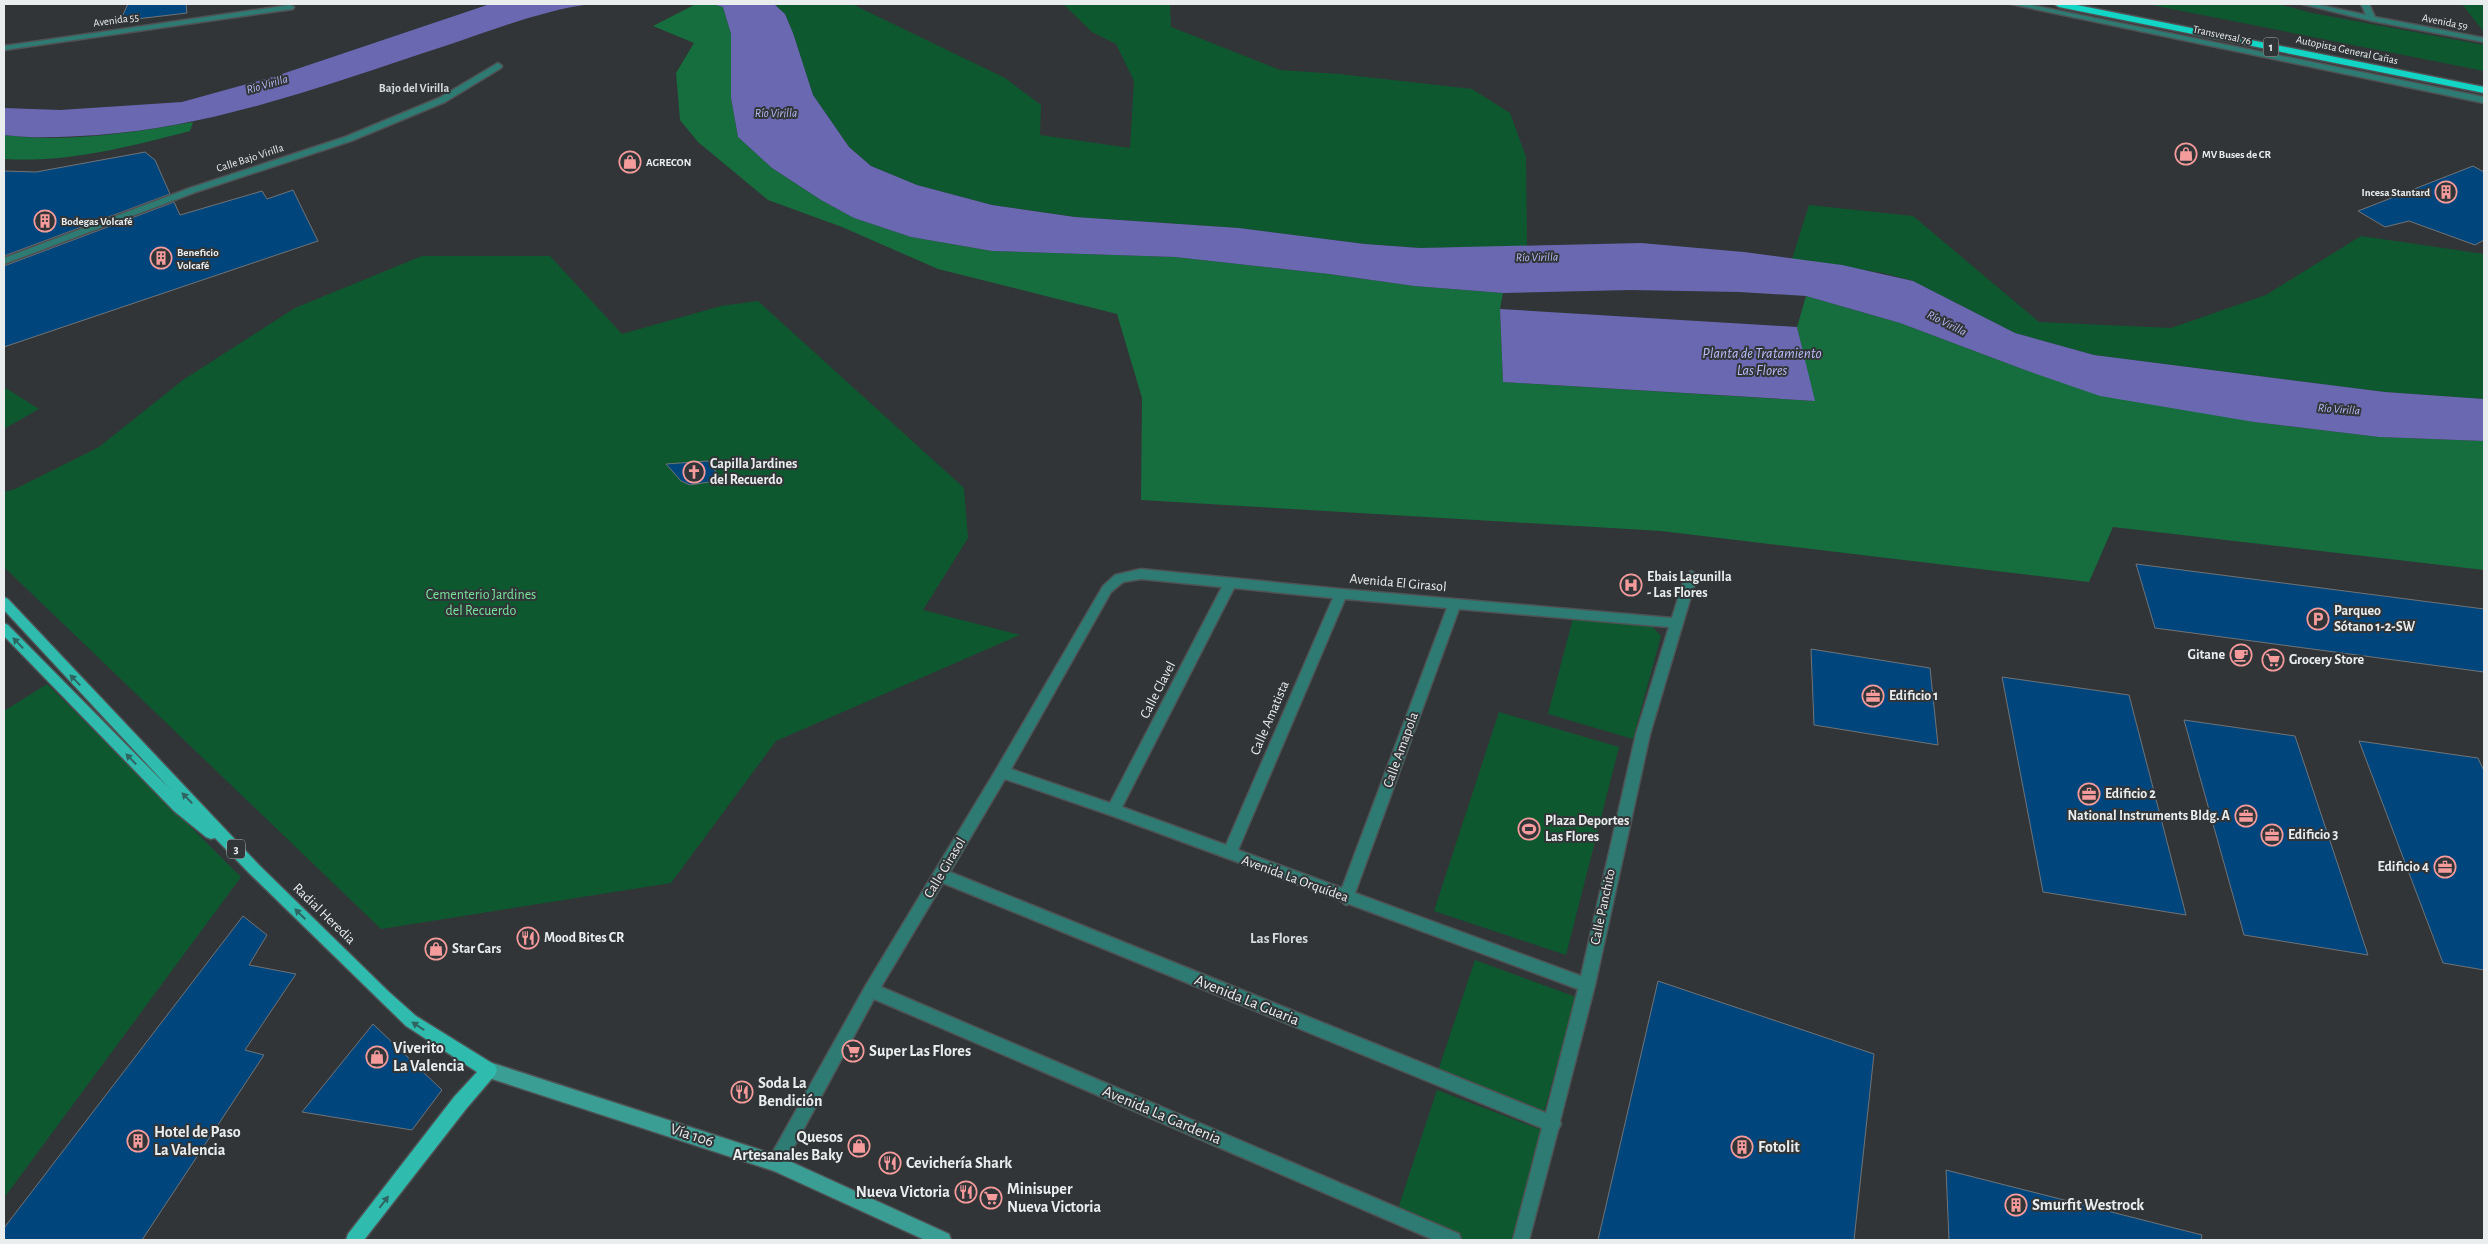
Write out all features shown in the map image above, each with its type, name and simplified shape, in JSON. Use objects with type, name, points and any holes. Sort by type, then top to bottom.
[{"type":"highway","name":"Autopista General Cañas","points":[[2059,4],[2484,90]]},
{"type":"highway","name":"Autopista General Cañas","points":[[2096,4],[2484,82]]},
{"type":"main road","name":"Radial Heredia","points":[[4,602],[64,670],[246,860],[411,1021],[489,1070]]},
{"type":"main road","points":[[4,628],[179,807],[246,860]]},
{"type":"main road","points":[[354,1240],[460,1103],[489,1070]]},
{"type":"main road","name":"Vía 106","points":[[489,1070],[776,1163],[943,1240]]},
{"type":"street","name":"Transversal 76","points":[[2015,4],[2484,100]]},
{"type":"street","name":"Avenida 59","points":[[2306,4],[2372,19],[2484,40]]},
{"type":"street","points":[[2365,4],[2372,19]]},
{"type":"street","name":"Avenida 55","points":[[4,48],[290,7]]},
{"type":"street","name":"Calle Bajo Virilla","points":[[4,261],[202,187],[348,139],[442,100],[498,66]]},
{"type":"street","name":"Avenida El Girasol","points":[[1119,578],[1141,574],[1341,594],[1676,623]]},
{"type":"street","name":"Calle Panchito","points":[[1521,1240],[1553,1124],[1587,985],[1638,754],[1676,623],[1692,576]]},
{"type":"street","name":"Calle Girasol","points":[[776,1163],[871,990],[1002,772],[1107,589],[1119,578]]},
{"type":"street","name":"Calle Clavel","points":[[1112,810],[1230,583]]},
{"type":"street","name":"Calle Amatista","points":[[1229,854],[1341,594]]},
{"type":"street","name":"Calle Amapola","points":[[1346,898],[1455,603]]},
{"type":"street","name":"Avenida La Orquídea","points":[[1002,772],[1112,810],[1346,898],[1587,985]]},
{"type":"street","name":"Avenida La Guaria","points":[[941,875],[1553,1124]]},
{"type":"street","name":"Avenida La Gardenia","points":[[871,990],[1453,1240]]},
{"type":"green space","points":[[696,4],[712,4],[723,7],[731,34],[731,98],[738,137],[772,168],[821,200],[854,218],[911,237],[992,251],[1175,257],[1329,274],[1414,286],[1503,293],[1500,309],[1503,382],[1814,401],[1797,327],[1806,296],[1900,323],[2025,370],[2254,422],[2379,437],[2484,441],[2484,570],[2113,527],[2089,582],[1661,531],[1141,500],[1142,398],[1117,314],[938,269],[842,227],[768,200],[698,142],[680,120],[676,73],[694,43],[653,26]]},
{"type":"green space","points":[[774,4],[852,4],[1005,78],[1041,105],[1040,135],[1130,148],[1134,81],[1116,44],[1092,32],[1063,4],[1170,4],[1171,27],[1280,70],[1339,74],[1472,89],[1510,113],[1526,157],[1527,247],[1420,248],[1365,244],[1239,228],[1075,217],[992,205],[917,185],[871,166],[849,147],[813,95],[785,14]]},
{"type":"green space","points":[[2147,4],[2278,4],[2312,13],[2484,45],[2484,71]]},
{"type":"green space","points":[[2462,4],[2484,4],[2484,32]]},
{"type":"green space","points":[[193,122],[190,131],[144,143],[51,159],[4,159],[4,135],[51,138],[98,136]]},
{"type":"green space","points":[[1809,205],[1913,216],[2039,322],[2171,328],[2266,295],[2361,236],[2484,254],[2484,399],[2385,392],[2094,355],[2015,333],[1913,281],[1883,273],[1792,259]]},
{"type":"green space","name":"Cementerio Jardines del Recuerdo","points":[[422,256],[550,256],[622,334],[721,306],[758,301],[964,488],[968,538],[923,610],[1020,635],[776,741],[671,883],[381,929],[4,567],[4,492],[15,489],[99,447],[183,380],[295,308]]},
{"type":"green space","points":[[4,387],[39,409],[4,429]]},
{"type":"green space","points":[[1573,618],[1651,625],[1661,636],[1633,739],[1548,714]]},
{"type":"green space","points":[[47,684],[241,877],[4,1198],[4,711]]},
{"type":"green space","name":"Plaza Deportes Las Flores","points":[[1499,712],[1619,747],[1566,955],[1434,911]]},
{"type":"green space","points":[[1475,960],[1576,997],[1544,1112],[1438,1071]]},
{"type":"green space","points":[[1437,1090],[1544,1131],[1514,1240],[1456,1240],[1396,1215]]},
{"type":"water","name":"Río Virilla","points":[[490,4],[590,4],[535,16],[317,88],[231,113],[143,130],[98,135],[39,137],[4,135],[4,108],[60,110],[182,102],[276,76]]},
{"type":"water","name":"Río Virilla","points":[[712,4],[774,4],[785,14],[813,95],[849,147],[871,166],[917,185],[992,205],[1075,217],[1239,228],[1365,244],[1420,248],[1641,243],[1744,252],[1842,265],[1913,281],[2015,333],[2094,355],[2385,392],[2484,399],[2484,441],[2379,437],[2254,422],[2100,396],[1900,323],[1806,296],[1739,292],[1630,290],[1503,293],[1414,286],[1329,274],[1175,257],[992,251],[911,237],[854,218],[821,200],[772,168],[738,137],[731,98],[731,34],[723,7]]},
{"type":"water","name":"Planta de Tratamiento Las Flores","points":[[1500,309],[1797,327],[1815,401],[1503,382]]},
{"type":"building","points":[[128,4],[186,4],[187,13],[120,21]]},
{"type":"building","name":"Bodegas Volcafé","points":[[145,152],[155,160],[170,194],[4,256],[4,171],[36,172]]},
{"type":"building","name":"Incesa Stantard","points":[[2473,166],[2484,172],[2484,240],[2475,245],[2409,221],[2385,227],[2358,211]]},
{"type":"building","name":"Beneficio Volcafé","points":[[293,190],[318,241],[4,347],[4,266],[174,202],[180,215],[262,191],[267,199]]},
{"type":"building","name":"Capilla Jardines del Recuerdo","points":[[708,461],[722,480],[690,485],[681,481],[666,464]]},
{"type":"building","name":"Parqueo Sótano 1-2-SW","points":[[2136,564],[2484,609],[2484,672],[2155,628]]},
{"type":"building","name":"Edificio 1","points":[[1811,649],[1930,668],[1938,745],[1814,725]]},
{"type":"building","name":"Edificio 2","points":[[2002,677],[2129,695],[2186,915],[2043,892]]},
{"type":"building","name":"Edificio 3","points":[[2184,720],[2295,736],[2368,955],[2244,935]]},
{"type":"building","name":"Edificio 4","points":[[2359,741],[2478,758],[2484,771],[2484,970],[2443,963]]},
{"type":"building","name":"Hotel de Paso La Valencia","points":[[243,916],[267,935],[249,965],[296,974],[245,1050],[264,1055],[142,1240],[4,1240],[4,1228]]},
{"type":"building","name":"Fotolit","points":[[1658,981],[1874,1054],[1854,1240],[1598,1240]]},
{"type":"building","name":"Viverito La Valencia","points":[[373,1024],[442,1090],[412,1130],[302,1112]]},
{"type":"building","name":"Smurfit Westrock","points":[[1946,1170],[2202,1235],[2201,1240],[1949,1240]]},
{"type":"place","name":"MV Buses de CR","points":[[2186,154]]},
{"type":"place","name":"AGRECON","points":[[630,162]]},
{"type":"place","name":"Incesa Stantard","points":[[2446,192]]},
{"type":"place","name":"Bodegas Volcafé","points":[[45,221]]},
{"type":"place","name":"Beneficio Volcafé","points":[[161,258]]},
{"type":"place","name":"Capilla Jardines del Recuerdo","points":[[694,472]]},
{"type":"place","name":"Ebais Lagunilla - Las Flores","points":[[1631,585]]},
{"type":"place","name":"Parqueo Sótano 1-2-SW","points":[[2318,619]]},
{"type":"place","name":"Gitane","points":[[2241,655]]},
{"type":"place","name":"Grocery Store","points":[[2273,660]]},
{"type":"place","name":"Edificio 1","points":[[1873,696]]},
{"type":"place","name":"Edificio 2","points":[[2089,794]]},
{"type":"place","name":"National Instruments Bldg. A","points":[[2246,816]]},
{"type":"place","name":"Plaza Deportes Las Flores","points":[[1529,829]]},
{"type":"place","name":"Edificio 3","points":[[2272,835]]},
{"type":"place","name":"Edificio 4","points":[[2445,867]]},
{"type":"place","name":"Mood Bites CR","points":[[528,938]]},
{"type":"place","name":"Star Cars","points":[[436,949]]},
{"type":"place","name":"Super Las Flores","points":[[853,1051]]},
{"type":"place","name":"Viverito La Valencia","points":[[377,1057]]},
{"type":"place","name":"Soda La Bendición","points":[[742,1092]]},
{"type":"place","name":"Hotel de Paso La Valencia","points":[[138,1141]]},
{"type":"place","name":"Quesos Artesanales Baky","points":[[859,1146]]},
{"type":"place","name":"Fotolit","points":[[1742,1147]]},
{"type":"place","name":"Cevichería Shark","points":[[890,1163]]},
{"type":"place","name":"Nueva Victoria","points":[[966,1192]]},
{"type":"place","name":"Minisuper Nueva Victoria","points":[[991,1198]]},
{"type":"place","name":"Smurfit Westrock","points":[[2016,1205]]},
{"type":"district","name":"Bajo del Virilla","points":[[414,88]]},
{"type":"district","name":"Las Flores","points":[[1279,938]]}]
